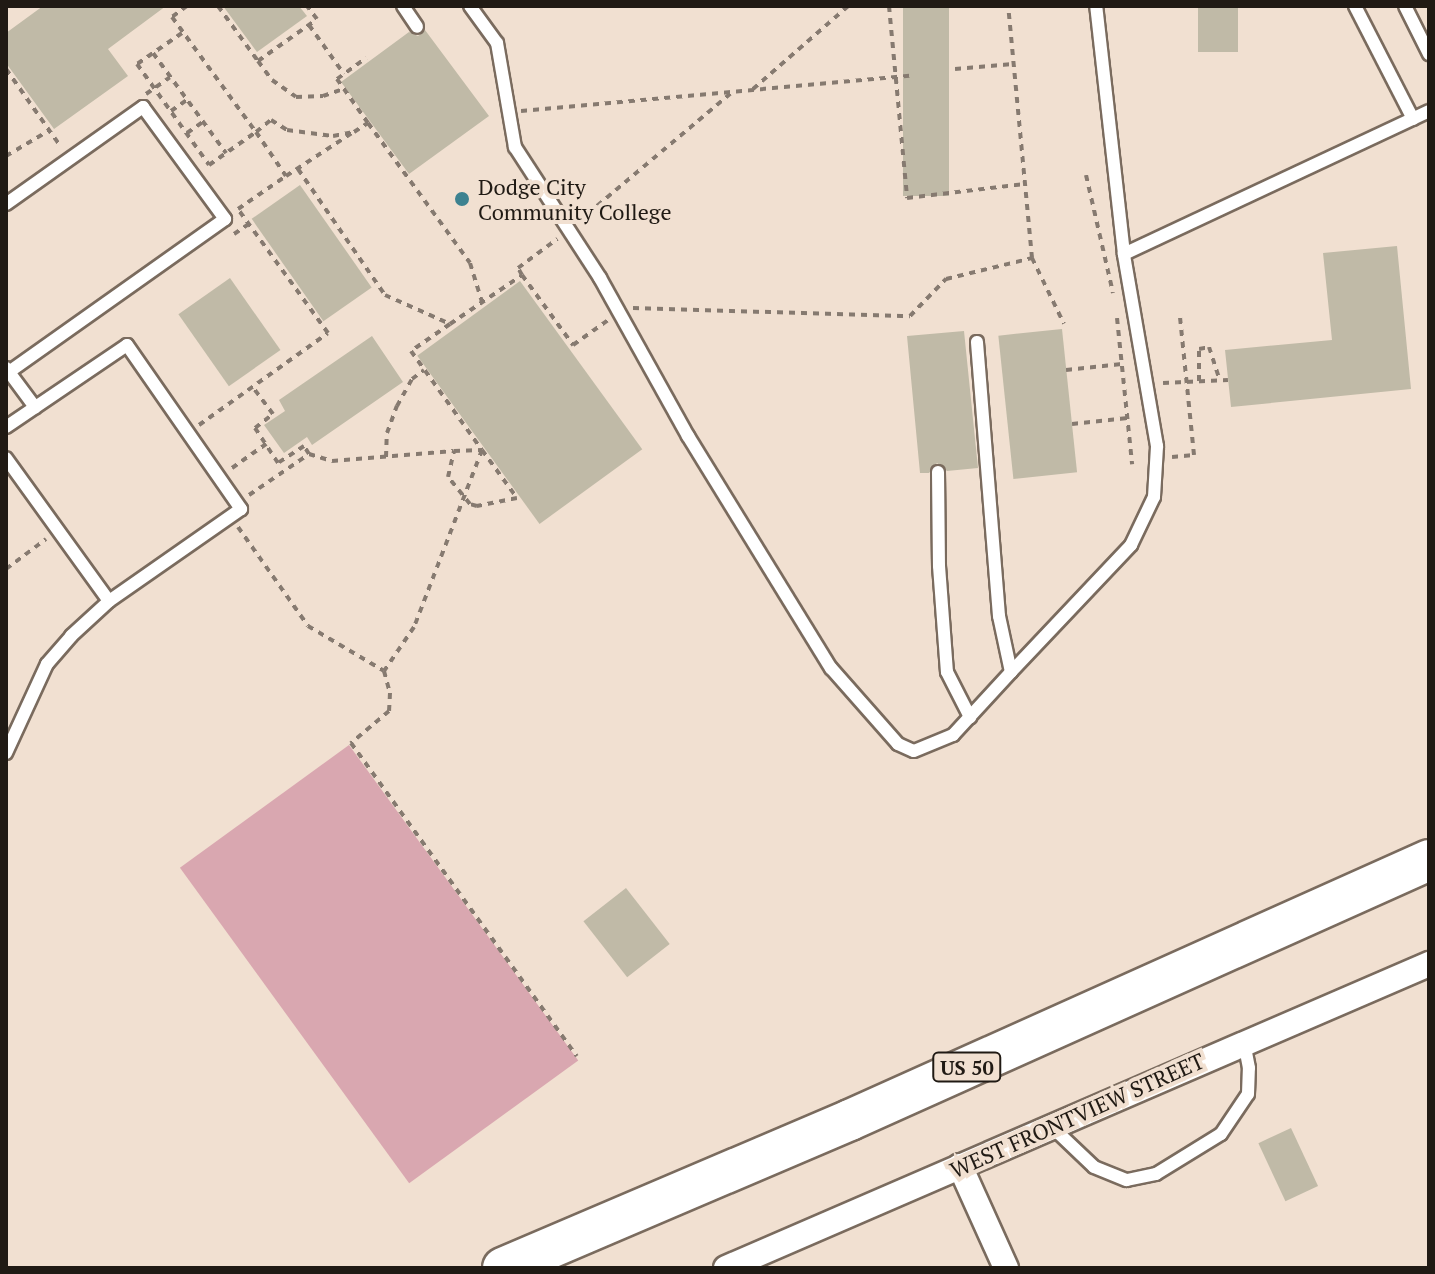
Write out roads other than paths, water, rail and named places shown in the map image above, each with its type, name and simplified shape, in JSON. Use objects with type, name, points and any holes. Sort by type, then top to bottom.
[{"type":"highway","name":"US 50","points":[[503,1268],[850,1120],[1429,860]]},
{"type":"street","name":"WEST FRONTVIEW STREET","points":[[726,1268],[1429,964]]},
{"type":"street","points":[[960,1166],[1006,1268]]},
{"type":"lane","points":[[403,6],[417,27]]},
{"type":"lane","points":[[470,6],[497,43],[515,147],[619,313],[695,448],[831,668],[898,744],[914,751],[953,735],[1131,545],[1154,497],[1156,459],[1148,384],[1124,254],[1096,6]]},
{"type":"lane","points":[[1355,6],[1413,119]]},
{"type":"lane","points":[[1405,6],[1429,54]]},
{"type":"lane","points":[[6,204],[143,107],[225,219],[7,371],[35,407]]},
{"type":"lane","points":[[1124,254],[1429,111]]},
{"type":"lane","points":[[977,342],[999,616],[1011,672]]},
{"type":"lane","points":[[6,427],[127,345],[241,509],[109,601],[71,636],[47,664],[6,753]]},
{"type":"lane","points":[[6,458],[109,601]]},
{"type":"lane","points":[[938,472],[939,566],[947,672],[970,717]]},
{"type":"lane","points":[[1051,1126],[1094,1167],[1127,1180],[1156,1174],[1221,1134],[1248,1094],[1249,1068],[1244,1042]]},
{"type":"place","name":"Dodge City Community College","points":[[462,199]]}]
